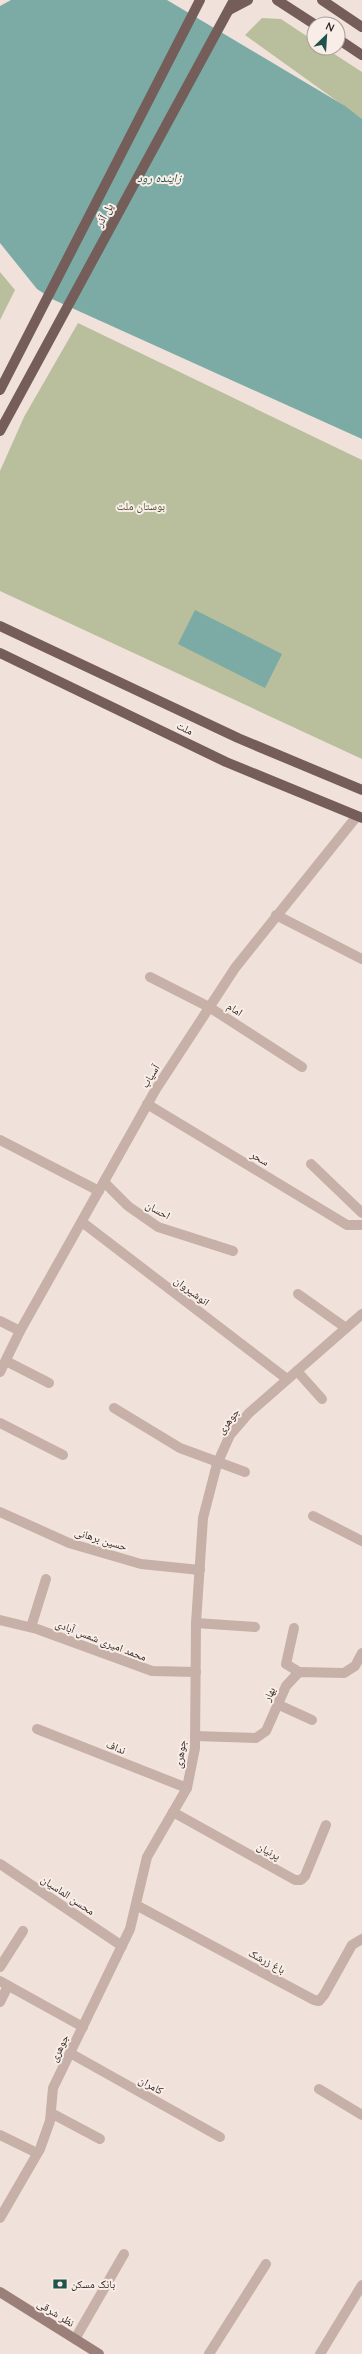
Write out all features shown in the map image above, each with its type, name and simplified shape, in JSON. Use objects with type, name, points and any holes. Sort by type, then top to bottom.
[{"type":"main road","name":"پل آذر","points":[[0,390],[200,0]]},
{"type":"main road","name":"پل آذر","points":[[0,431],[234,0]]},
{"type":"main road","points":[[229,10],[248,0]]},
{"type":"main road","points":[[276,0],[306,19]]},
{"type":"main road","points":[[322,0],[362,26]]},
{"type":"main road","points":[[346,44],[362,55]]},
{"type":"main road","name":"ملت","points":[[2,626],[238,738],[362,790]]},
{"type":"main road","name":"ملت","points":[[0,653],[226,762],[360,817]]},
{"type":"main road","name":"نظر شرقی","points":[[0,2292],[99,2354]]},
{"type":"street","name":"آسیاب","points":[[0,1372],[20,1331],[147,1104],[234,968],[276,915],[360,817]]},
{"type":"street","points":[[276,915],[362,959]]},
{"type":"street","name":"امام","points":[[150,977],[209,1007],[302,1067]]},
{"type":"street","name":"سحر","points":[[147,1104],[347,1225],[362,1225]]},
{"type":"street","name":"احسان","points":[[0,1140],[101,1187],[158,1227],[233,1251]]},
{"type":"street","points":[[311,1164],[362,1213]]},
{"type":"street","name":"انوشیروان","points":[[82,1222],[287,1379]]},
{"type":"street","points":[[298,1294],[346,1328]]},
{"type":"street","name":"جوهری","points":[[0,2218],[37,2153],[50,2121],[53,2088],[130,1928],[147,1857],[186,1788],[195,1748],[196,1623],[203,1518],[217,1464],[230,1435],[249,1413],[362,1314]]},
{"type":"street","points":[[0,1321],[20,1331]]},
{"type":"street","points":[[6,1361],[49,1384]]},
{"type":"street","points":[[297,1371],[322,1399]]},
{"type":"street","points":[[114,1408],[180,1448],[217,1464],[245,1472]]},
{"type":"street","points":[[0,1423],[63,1455]]},
{"type":"street","name":"حسین برهانی","points":[[0,1512],[69,1543],[133,1562],[200,1570]]},
{"type":"street","points":[[313,1516],[362,1541]]},
{"type":"street","points":[[32,1628],[46,1579]]},
{"type":"street","name":"محمد امیری شمس آبادی","points":[[0,1620],[32,1628],[152,1671],[196,1672]]},
{"type":"street","points":[[196,1623],[255,1627]]},
{"type":"street","points":[[294,1628],[286,1664],[299,1672],[344,1673],[355,1666],[362,1653]]},
{"type":"street","name":"بهار","points":[[195,1736],[256,1738],[266,1731],[286,1686],[299,1672]]},
{"type":"street","points":[[277,1704],[312,1720]]},
{"type":"street","name":"نداف","points":[[38,1729],[186,1788]]},
{"type":"street","name":"پرنیان","points":[[173,1812],[295,1880],[301,1880],[326,1825]]},
{"type":"street","name":"محسن الماسیان","points":[[0,1864],[122,1946]]},
{"type":"street","name":"باغ زرشک","points":[[136,1905],[314,2000],[319,2001],[324,1995],[352,1945],[362,1939]]},
{"type":"street","points":[[0,1967],[23,1931]]},
{"type":"street","points":[[0,2002],[4,1984],[83,2027]]},
{"type":"street","name":"کامران","points":[[70,2053],[220,2137]]},
{"type":"street","points":[[319,2089],[362,2115]]},
{"type":"street","points":[[51,2113],[100,2139]]},
{"type":"street","points":[[0,2135],[37,2153]]},
{"type":"street","points":[[75,2339],[124,2254]]},
{"type":"street","points":[[209,2354],[266,2264]]},
{"type":"street","points":[[320,2354],[362,2285]]},
{"type":"green space","points":[[262,18],[281,19],[306,36],[306,56],[337,56],[362,72],[362,119],[245,35]]},
{"type":"green space","points":[[0,272],[15,290],[0,320]]},
{"type":"green space","name":"بوستان ملت","points":[[78,323],[362,460],[362,759],[0,591],[0,471],[24,417]]},
{"type":"water","name":"زاینده رود","points":[[11,0],[167,0],[345,106],[362,119],[362,439],[52,299],[37,289],[0,243],[0,6]]},
{"type":"water","points":[[195,610],[282,654],[265,688],[178,644]]},
{"type":"place","name":"بانک مسکن","points":[[60,2284]]}]
